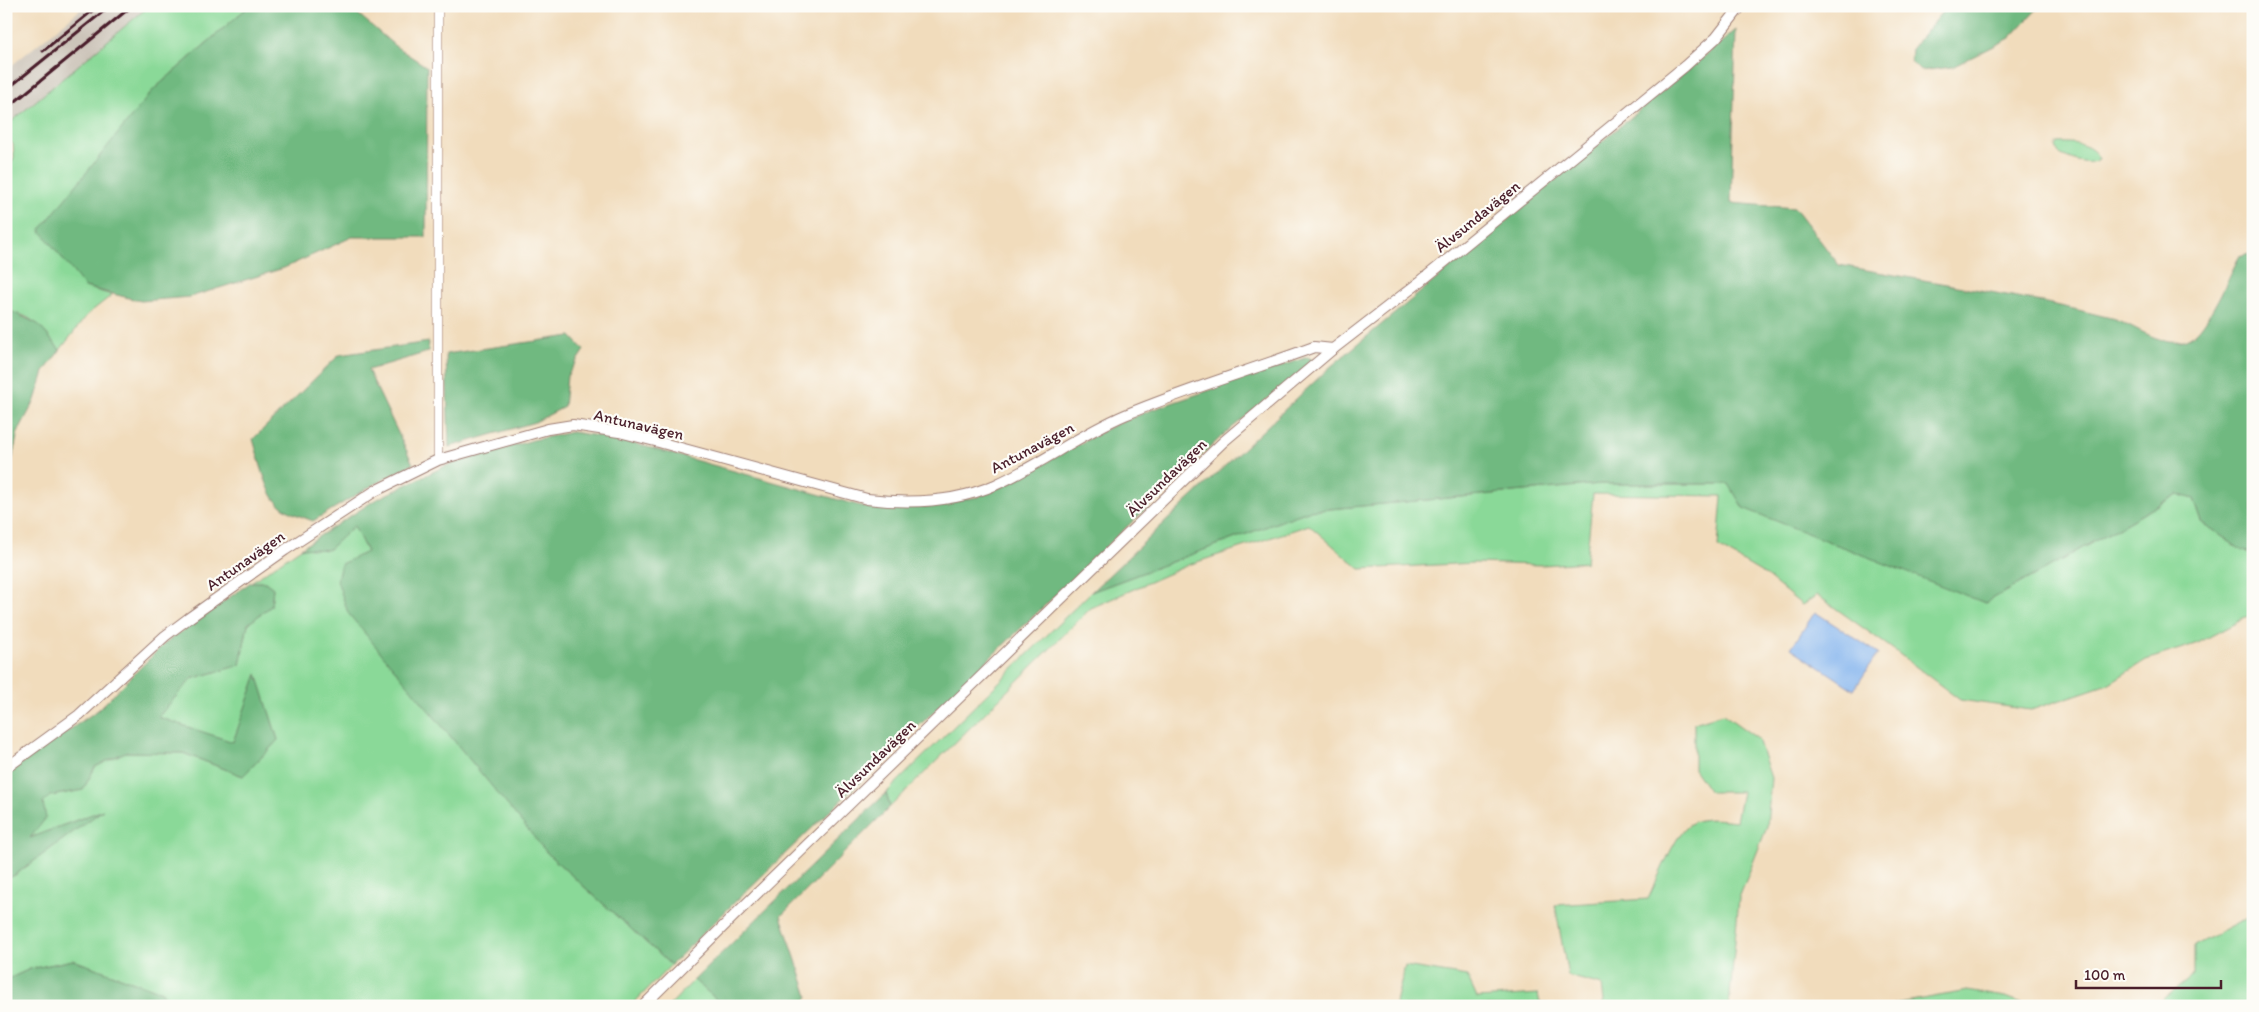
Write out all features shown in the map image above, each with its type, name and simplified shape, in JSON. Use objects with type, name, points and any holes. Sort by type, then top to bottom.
[{"type":"street","points":[[438,6],[438,460]]},
{"type":"street","name":"Älvsundavägen","points":[[643,1006],[1216,449],[1333,349],[1421,281],[1685,66],[1716,38],[1742,6]]},
{"type":"street","name":"Antunavägen","points":[[6,768],[79,715],[165,636],[197,612],[327,521],[375,491],[438,460],[504,440],[574,425],[619,432],[655,441],[868,499],[889,502],[926,501],[968,494],[994,485],[1112,421],[1153,403],[1314,347],[1333,349]]},
{"type":"shaded area","points":[[85,6],[149,6],[6,126],[6,70]]},
{"type":"green space","points":[[149,6],[249,6],[153,90],[85,287],[112,295],[88,314],[60,350],[44,331],[30,319],[15,313],[6,314],[6,176],[14,157],[13,144],[6,138],[6,126]]},
{"type":"green space","points":[[249,6],[349,6],[395,46],[427,67],[426,237],[352,237],[284,268],[190,297],[141,301],[85,287],[40,230],[153,90]]},
{"type":"green space","points":[[1947,6],[2040,6],[2010,38],[1952,67],[1920,71],[1911,62],[1912,48]]},
{"type":"green space","points":[[1736,30],[1731,203],[1795,208],[1839,265],[2077,310],[2120,321],[2160,339],[2180,341],[2190,337],[2204,323],[2239,257],[2253,253],[2253,554],[2241,550],[2202,522],[2194,499],[2178,494],[1985,603],[1743,508],[1729,484],[1600,484],[1308,511],[1091,592],[1329,368]]},
{"type":"green space","points":[[2058,143],[2082,145],[2092,150],[2099,159],[2084,162],[2069,158],[2059,154],[2056,146]]},
{"type":"green space","points":[[13,312],[38,324],[60,350],[44,372],[35,400],[18,432],[10,470],[6,472],[6,314]]},
{"type":"green space","points":[[571,336],[584,350],[567,376],[564,407],[535,422],[449,447],[446,354]]},
{"type":"green space","points":[[429,342],[428,352],[368,370],[413,464],[371,486],[313,521],[293,513],[280,505],[272,496],[253,439],[339,355]]},
{"type":"green space","points":[[1308,357],[1314,361],[1222,436],[671,965],[548,854],[348,613],[337,580],[341,564],[367,552],[354,526],[328,550],[301,548],[375,500],[445,466],[533,440],[572,432],[618,439],[872,509],[924,507],[977,497],[1005,485],[1112,426],[1154,409]]},
{"type":"green space","points":[[1600,484],[1729,484],[1985,603],[2178,494],[2194,499],[2202,522],[2241,550],[2253,554],[2253,616],[2243,619],[2198,643],[2146,660],[2108,684],[2031,710],[1960,700],[1817,595],[1802,605],[1764,574],[1718,547],[1722,496],[1593,494],[1586,562],[1542,565],[1474,563],[1360,569],[1309,525],[1188,565],[1091,608],[890,807],[886,793],[1091,592],[1308,511]]},
{"type":"green space","points":[[354,525],[367,552],[548,854],[671,965],[631,1006],[169,1006],[162,992],[73,960],[30,969],[6,980],[6,879],[15,875],[101,811],[29,838],[43,803],[50,796],[83,790],[95,767],[125,752],[183,753],[243,776],[278,740],[257,675],[233,743],[158,717],[191,679],[240,665],[248,624],[271,606],[273,588],[265,582],[251,582],[301,548],[328,549]]},
{"type":"green space","points":[[251,582],[265,582],[273,588],[271,606],[248,624],[240,665],[191,679],[158,717],[233,742],[257,674],[278,740],[243,776],[183,753],[125,752],[95,767],[83,790],[50,796],[43,803],[46,818],[30,838],[103,810],[15,875],[6,879],[6,774],[98,710],[164,644]]},
{"type":"green space","points":[[1723,714],[1758,739],[1771,778],[1767,827],[1739,898],[1729,1006],[1601,1006],[1604,1001],[1602,985],[1568,976],[1555,905],[1648,899],[1673,847],[1690,824],[1701,820],[1713,819],[1736,821],[1742,792],[1710,792],[1694,769],[1694,723]]},
{"type":"green space","points":[[886,793],[890,807],[781,916],[808,996],[803,1006],[724,1006],[694,980]]},
{"type":"green space","points":[[2253,915],[2253,1006],[2155,1006],[2194,975],[2194,946]]},
{"type":"green space","points":[[73,960],[162,992],[169,1006],[6,1006],[6,980],[30,969]]},
{"type":"green space","points":[[1405,966],[1467,976],[1477,998],[1538,994],[1540,1003],[1557,1006],[1395,1006]]},
{"type":"green space","points":[[694,980],[724,1006],[669,1006]]},
{"type":"green space","points":[[1967,991],[2006,997],[2030,1006],[1893,1006],[1894,1004]]},
{"type":"water","points":[[1815,612],[1878,653],[1854,690],[1791,648]]},
{"type":"railway","points":[[43,51],[98,6]]},
{"type":"railway","points":[[6,90],[110,6]]},
{"type":"railway","points":[[6,109],[132,6]]}]
